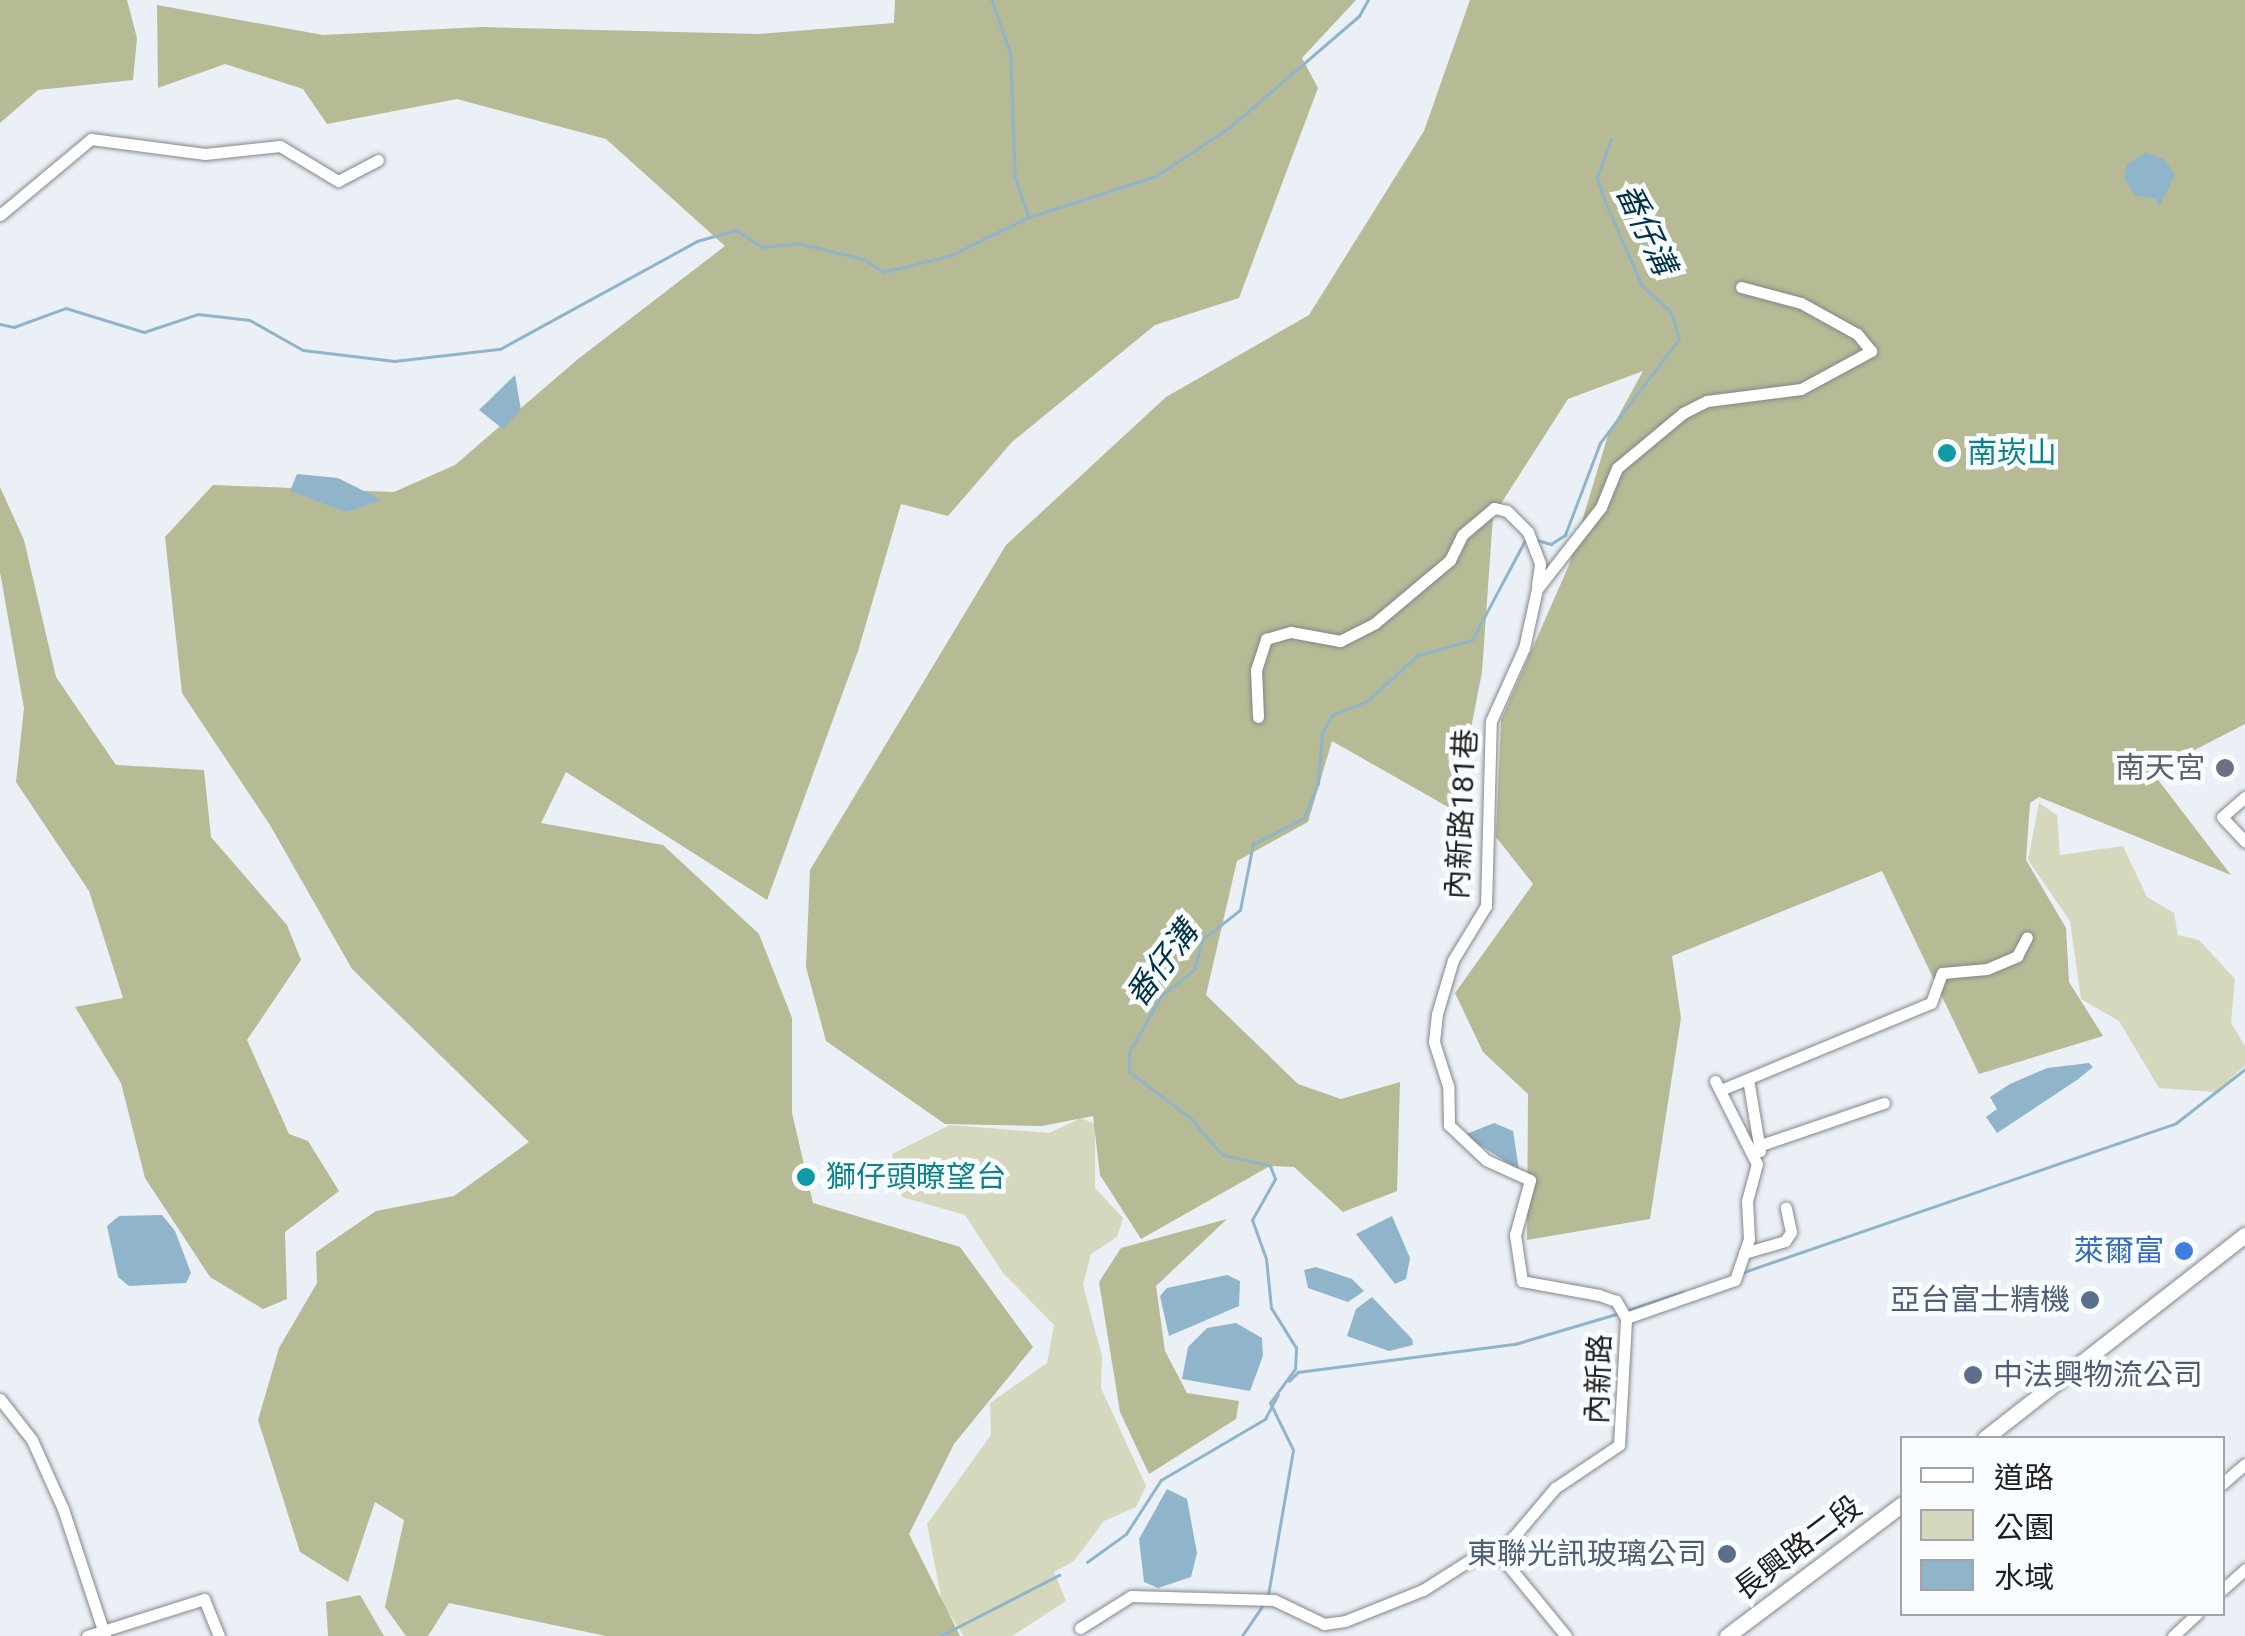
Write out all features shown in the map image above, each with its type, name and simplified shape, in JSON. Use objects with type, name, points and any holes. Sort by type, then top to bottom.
[{"type":"street","points":[[0,215],[91,139],[205,154],[280,146],[338,181],[378,160]]},
{"type":"street","name":"內新路181巷","points":[[1626,1318],[1616,1301],[1599,1295],[1522,1282],[1515,1235],[1530,1180],[1486,1160],[1449,1125],[1448,1086],[1434,1042],[1452,960],[1486,906],[1490,721],[1524,648],[1537,589],[1594,517],[1628,458],[1697,404],[1801,389],[1871,350],[1857,334],[1801,303],[1742,287]]},
{"type":"street","points":[[1258,718],[1256,670],[1266,639],[1291,632],[1340,642],[1374,623],[1450,560],[1462,535],[1494,508],[1507,511],[1528,532],[1540,564],[1537,589]]},
{"type":"street","points":[[2245,797],[2222,817],[2245,842]]},
{"type":"street","points":[[1755,1158],[1719,1085],[1748,1078],[1932,1004],[1942,972],[1987,969],[2017,956],[2027,937]]},
{"type":"street","points":[[1748,1078],[1761,1145],[1755,1158]]},
{"type":"street","points":[[1761,1145],[1884,1103]]},
{"type":"street","name":"內新路","points":[[1499,1554],[1545,1497],[1619,1445],[1626,1318],[1729,1288],[1744,1253],[1755,1158]]},
{"type":"street","points":[[1744,1253],[1785,1241],[1791,1232],[1786,1208]]},
{"type":"street","points":[[1988,1436],[2245,1235]]},
{"type":"street","points":[[0,1398],[32,1440],[63,1509],[104,1634]]},
{"type":"street","points":[[2225,1481],[2245,1464]]},
{"type":"street","name":"長興路二段","points":[[1727,1636],[1900,1506]]},
{"type":"street","points":[[1080,1628],[1131,1596],[1274,1600],[1324,1624],[1345,1621],[1423,1590],[1482,1553],[1499,1554],[1566,1636]]},
{"type":"street","points":[[87,1636],[104,1634],[204,1599],[219,1636]]},
{"type":"street","points":[[2173,1636],[2195,1616]]},
{"type":"green space","points":[[0,0],[127,0],[137,38],[133,80],[38,90],[0,123]]},
{"type":"green space","points":[[895,0],[1356,0],[1302,58],[1318,88],[1239,298],[1155,325],[1012,442],[948,516],[901,504],[858,651],[767,900],[566,772],[541,823],[663,845],[759,934],[792,1018],[792,1113],[813,1203],[960,1247],[1033,1347],[954,1444],[909,1534],[960,1636],[606,1636],[449,1603],[428,1636],[406,1636],[385,1607],[404,1520],[375,1502],[348,1582],[300,1552],[258,1420],[279,1348],[317,1283],[316,1252],[376,1211],[454,1196],[529,1142],[352,969],[270,825],[182,693],[165,537],[213,485],[394,492],[455,465],[578,359],[725,246],[606,139],[457,99],[327,124],[303,89],[225,64],[158,88],[157,5],[323,35],[482,27],[758,34],[894,23]]},
{"type":"green space","points":[[1470,0],[2245,0],[2245,724],[2152,772],[2231,875],[2039,797],[2030,803],[2026,860],[2066,928],[2069,982],[2103,1036],[1979,1074],[1882,871],[1672,956],[1681,1018],[1650,1219],[1527,1240],[1528,1094],[1483,1052],[1455,993],[1533,884],[1496,837],[1501,720],[1569,565],[1608,435],[1643,371],[1568,399],[1493,516],[1482,672],[1455,811],[1332,741],[1308,822],[1237,861],[1206,995],[1298,1084],[1341,1099],[1400,1082],[1397,1191],[1343,1212],[1294,1167],[1270,1166],[1141,1239],[1100,1175],[1093,1116],[1042,1126],[945,1124],[826,1041],[806,967],[810,870],[1006,545],[1166,397],[1309,315],[1424,131]]},
{"type":"green space","points":[[0,487],[24,540],[56,677],[116,765],[204,770],[211,837],[287,925],[301,960],[247,1040],[289,1134],[308,1141],[339,1191],[285,1232],[287,1299],[263,1309],[210,1277],[145,1178],[121,1083],[75,1007],[123,998],[89,891],[16,782],[24,708],[0,572]]},
{"type":"green space","points":[[2039,803],[2057,815],[2060,855],[2123,846],[2147,897],[2174,913],[2178,935],[2199,940],[2235,979],[2231,1023],[2245,1046],[2245,1066],[2215,1092],[2159,1088],[2119,1021],[2081,999],[2070,921],[2028,860]]},
{"type":"green space","points":[[1081,1118],[1095,1124],[1095,1188],[1123,1218],[1117,1237],[1091,1254],[1083,1285],[1102,1356],[1101,1388],[1146,1486],[1136,1507],[1104,1521],[1074,1561],[1054,1572],[1066,1601],[1012,1636],[964,1636],[942,1603],[927,1524],[991,1435],[990,1403],[1047,1363],[1054,1325],[1003,1273],[965,1215],[902,1197],[892,1154],[950,1125],[1049,1133]]},
{"type":"green space","points":[[1227,1219],[1156,1286],[1165,1351],[1187,1393],[1239,1401],[1236,1419],[1149,1474],[1120,1412],[1099,1282],[1121,1248]]},
{"type":"green space","points":[[360,1595],[384,1636],[328,1636],[326,1602]]},
{"type":"water","points":[[2146,152],[2165,160],[2175,175],[2159,207],[2156,199],[2134,195],[2124,178],[2127,165]]},
{"type":"water","points":[[515,375],[521,410],[503,429],[479,410]]},
{"type":"water","points":[[297,474],[338,478],[382,500],[346,512],[290,491]]},
{"type":"water","points":[[2089,1063],[2093,1067],[2077,1080],[1997,1133],[1986,1117],[1997,1109],[1990,1097],[2010,1084],[2047,1068]]},
{"type":"water","points":[[1494,1123],[1513,1131],[1519,1170],[1464,1135]]},
{"type":"water","points":[[162,1215],[175,1231],[191,1273],[186,1283],[129,1286],[118,1277],[107,1226],[119,1216]]},
{"type":"water","points":[[1392,1216],[1410,1258],[1406,1279],[1395,1284],[1356,1234]]},
{"type":"water","points":[[1316,1267],[1352,1279],[1364,1291],[1348,1302],[1308,1288],[1304,1270]]},
{"type":"water","points":[[1227,1275],[1240,1281],[1239,1306],[1169,1336],[1160,1296],[1167,1288]]},
{"type":"water","points":[[1372,1297],[1412,1339],[1413,1345],[1389,1351],[1347,1336],[1356,1309]]},
{"type":"water","points":[[1236,1323],[1262,1338],[1263,1356],[1250,1391],[1182,1379],[1188,1347],[1207,1328]]},
{"type":"water","points":[[1167,1489],[1187,1499],[1197,1553],[1191,1577],[1158,1588],[1144,1582],[1139,1539]]},
{"type":"waterway","points":[[992,0],[1011,55],[1015,177],[1029,217]]},
{"type":"waterway","points":[[0,324],[14,327],[66,308],[144,332],[198,314],[250,320],[303,350],[394,361],[500,349],[697,241],[736,230],[762,247],[798,243],[864,259],[883,272],[952,255],[1029,217],[1156,176],[1230,127],[1359,16],[1368,0]]},
{"type":"waterway","name":"番仔溝","points":[[1537,540],[1551,544],[1565,535],[1600,443],[1679,339],[1671,312],[1642,286],[1605,202],[1597,177],[1611,139]]},
{"type":"waterway","name":"番仔溝","points":[[1268,1595],[1293,1450],[1270,1403],[1295,1369],[1296,1348],[1271,1308],[1266,1259],[1252,1220],[1275,1179],[1270,1166],[1222,1155],[1191,1119],[1129,1072],[1129,1052],[1162,995],[1194,970],[1202,940],[1240,910],[1253,844],[1304,818],[1318,783],[1322,733],[1332,715],[1366,702],[1418,655],[1472,640],[1524,542]]},
{"type":"waterway","points":[[1741,1273],[2176,1123],[2245,1069]]},
{"type":"waterway","points":[[1628,1310],[1682,1292]]},
{"type":"waterway","points":[[1289,1381],[1298,1372],[1515,1344],[1616,1314]]},
{"type":"waterway","points":[[1087,1562],[1126,1534],[1161,1480],[1265,1419],[1278,1395]]},
{"type":"waterway","points":[[940,1636],[1059,1575]]},
{"type":"waterway","name":"番仔溝","points":[[1242,1636],[1265,1602]]},
{"type":"place","name":"南崁山","points":[[1947,453]]},
{"type":"place","name":"南天宮","points":[[2225,768]]},
{"type":"place","name":"獅仔頭暸望台","points":[[806,1177]]},
{"type":"place","name":"萊爾富","points":[[2184,1251]]},
{"type":"place","name":"亞台富士精機","points":[[2090,1300]]},
{"type":"place","name":"中法興物流公司","points":[[1973,1375]]},
{"type":"place","name":"東聯光訊玻璃公司","points":[[1727,1554]]}]
